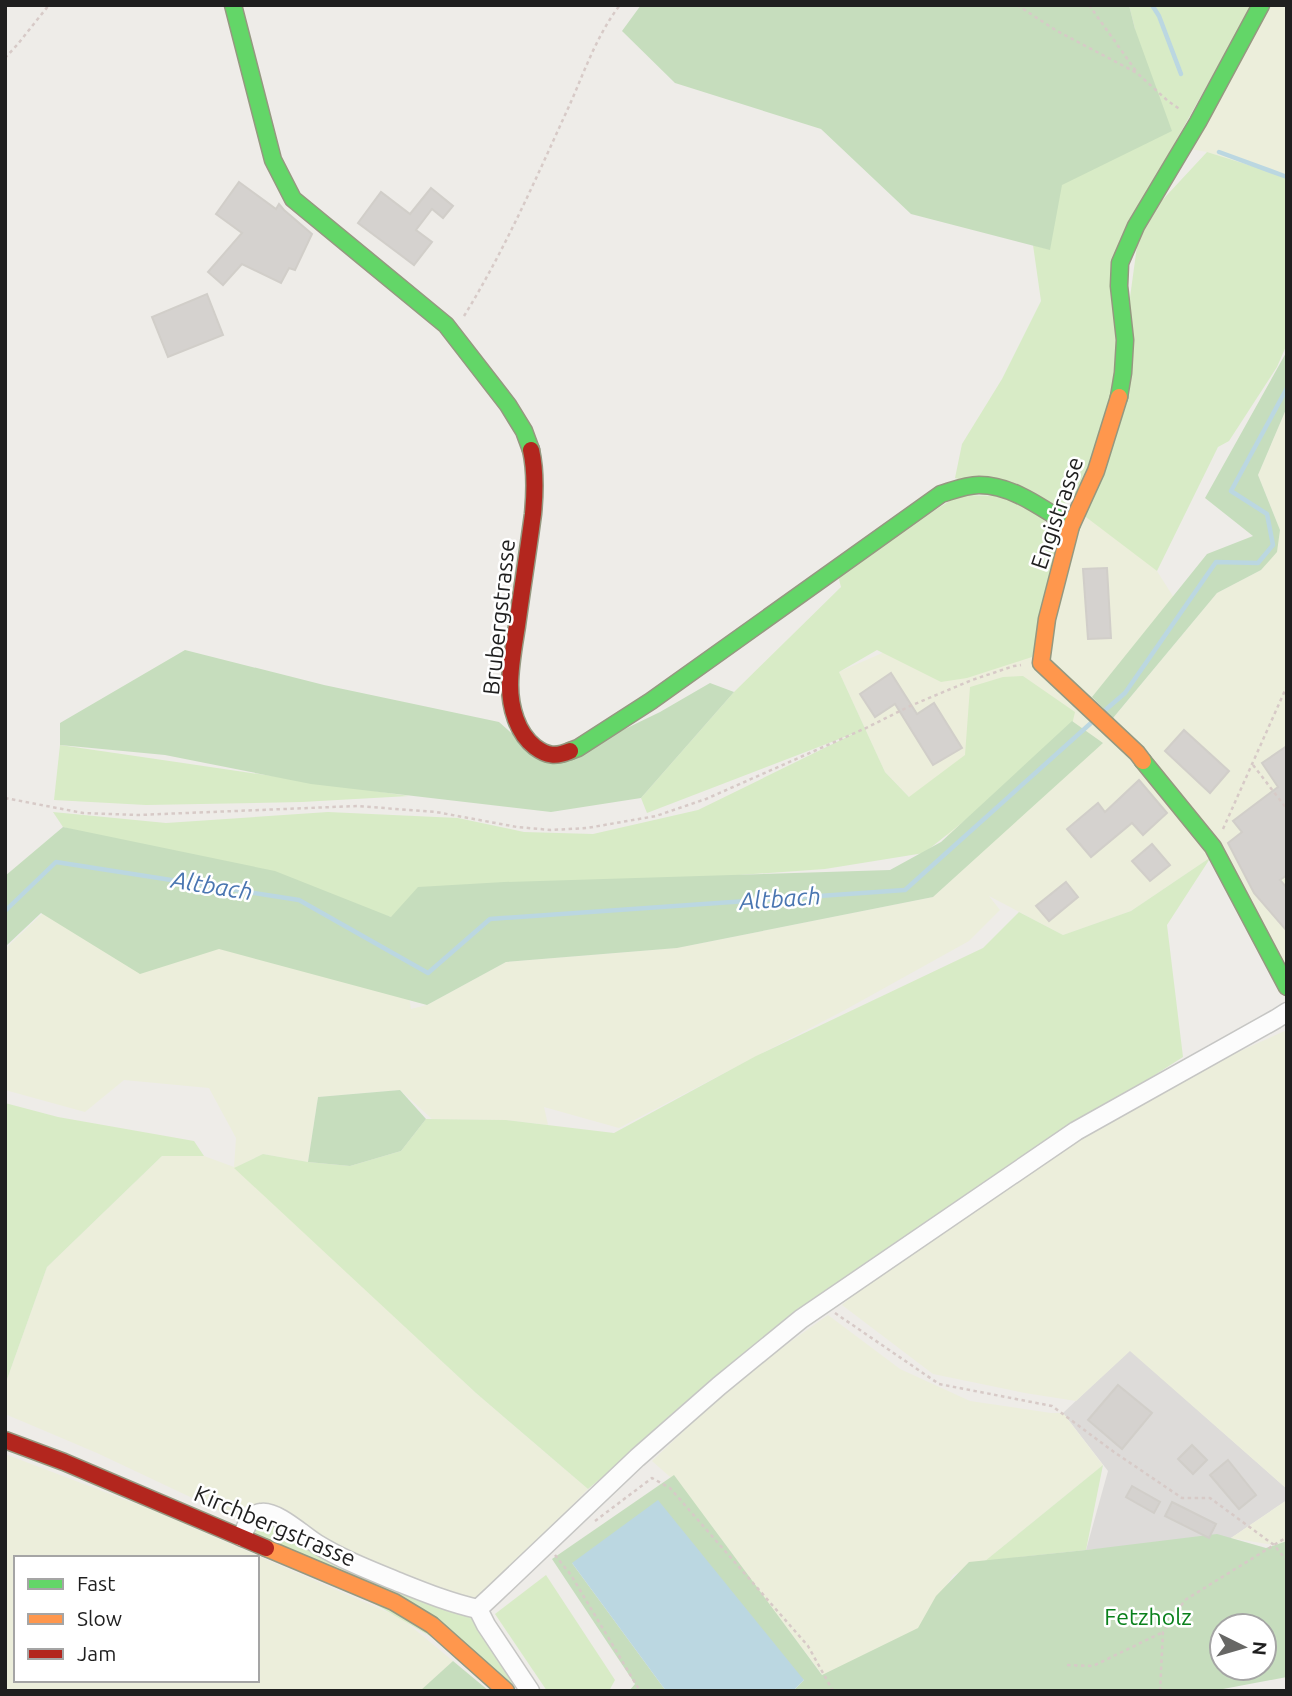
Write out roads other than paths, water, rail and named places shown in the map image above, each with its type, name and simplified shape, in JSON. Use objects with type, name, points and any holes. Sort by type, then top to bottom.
[{"type":"street","name":"Brubergstrasse","points":[[233,5],[273,160],[293,199],[446,325],[508,405],[524,431],[531,450],[535,477],[533,512],[510,686],[513,710],[520,730],[530,743],[543,753],[561,755],[578,748],[651,701],[942,494],[965,486],[988,485],[1030,502],[1071,526]]},
{"type":"street","name":"Engistrasse","points":[[1261,5],[1198,122],[1136,226],[1120,263],[1119,286],[1125,340],[1119,399],[1096,471],[1071,526],[1047,619],[1041,663],[1137,753],[1213,847],[1287,987]]},
{"type":"street","points":[[478,1609],[637,1458],[801,1319],[1076,1131],[1287,1012]]},
{"type":"street","name":"Kirchbergstrasse","points":[[5,1440],[64,1462],[394,1602],[449,1639],[506,1691]]},
{"type":"street","points":[[242,1537],[253,1516],[260,1512],[268,1513],[318,1545],[361,1567],[448,1601],[478,1609],[530,1691]]},
{"type":"water","points":[[658,1500],[804,1680],[793,1691],[666,1691],[572,1563]]},
{"type":"waterway","points":[[1152,5],[1159,16],[1181,74]]},
{"type":"waterway","points":[[1219,152],[1287,177]]},
{"type":"waterway","name":"Altbach","points":[[1103,712],[1125,693],[1216,562],[1258,563],[1273,545],[1267,514],[1231,491],[1287,388]]},
{"type":"waterway","name":"Altbach","points":[[5,911],[56,862],[299,900],[428,973],[490,919],[905,890],[1091,723]]},
{"type":"park label","name":"Fetzholz","points":[[1148,1617]]}]
